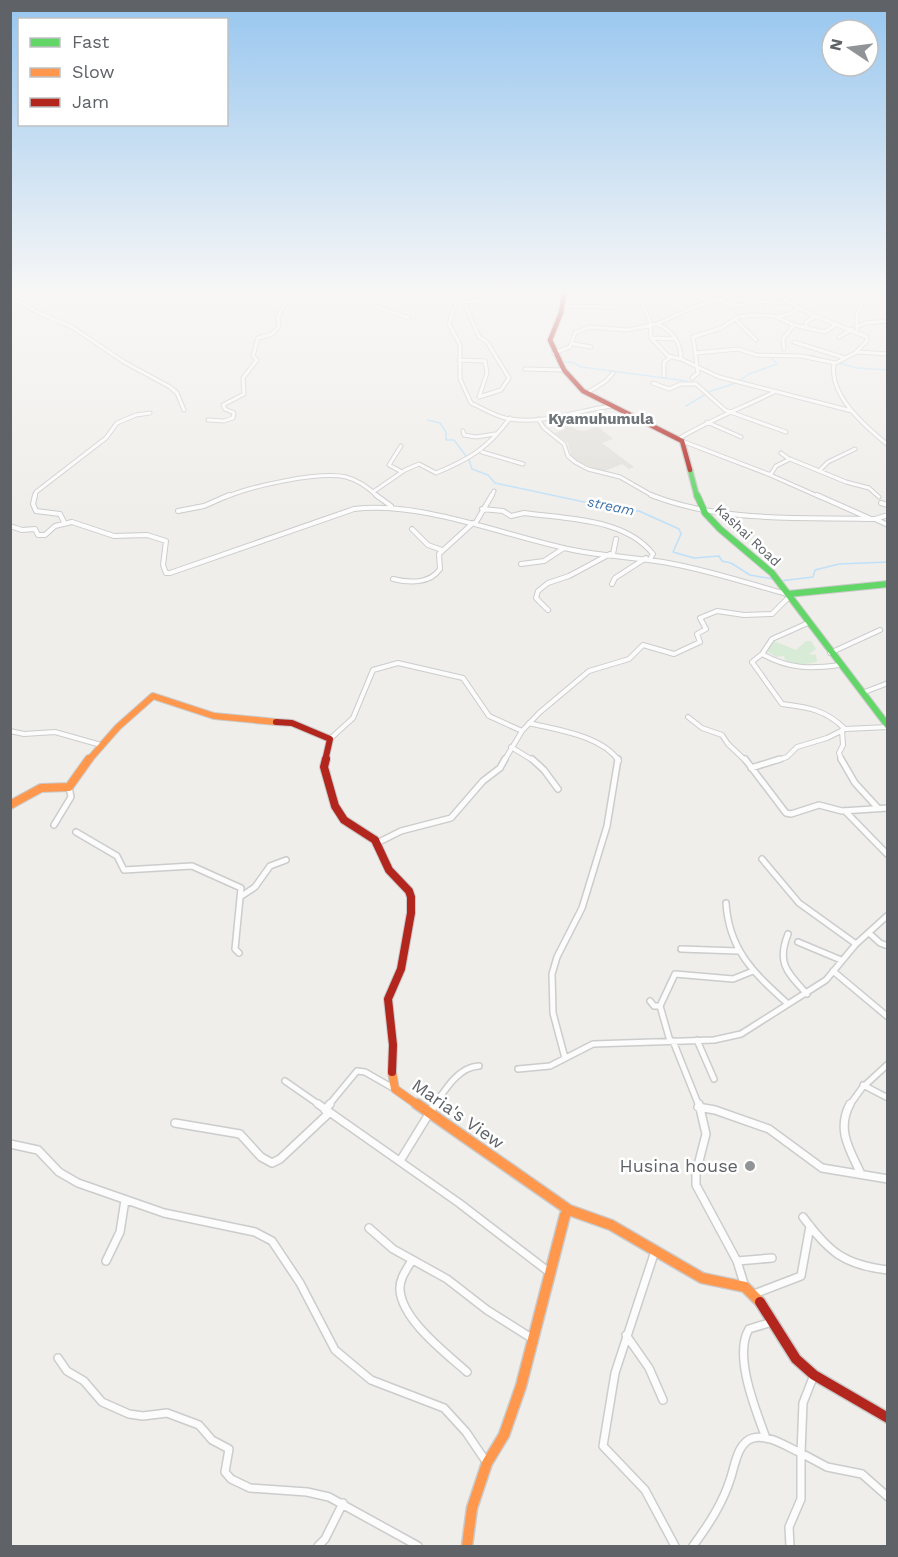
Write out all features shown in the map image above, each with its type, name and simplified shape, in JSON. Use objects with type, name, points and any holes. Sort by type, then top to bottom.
[{"type":"street","points":[[133,367],[170,387],[177,393],[184,410]]},
{"type":"street","points":[[208,420],[224,421],[233,417],[234,413],[225,409],[223,405],[227,401],[240,399],[244,394],[243,378],[252,367]]},
{"type":"street","points":[[459,367],[459,379],[465,387],[469,401],[510,418],[538,419],[612,406]]},
{"type":"street","points":[[474,404],[479,397],[487,373],[486,367]]},
{"type":"street","points":[[479,397],[501,390],[507,384],[509,378],[502,367]]},
{"type":"street","points":[[562,367],[587,393],[612,406],[681,439],[888,525]]},
{"type":"street","points":[[664,367],[664,376]]},
{"type":"street","points":[[833,367],[833,374],[852,411],[866,428],[888,445]]},
{"type":"street","points":[[692,378],[698,373],[698,368],[719,377],[852,411]]},
{"type":"street","points":[[525,369],[564,370]]},
{"type":"street","points":[[587,393],[606,381],[613,373]]},
{"type":"street","points":[[653,383],[669,389],[681,384],[696,384],[722,408],[731,413],[786,432]]},
{"type":"street","points":[[681,439],[707,422],[774,392]]},
{"type":"street","points":[[64,522],[60,514],[36,511],[33,504],[36,492],[106,438],[117,423],[136,415],[150,413]]},
{"type":"street","points":[[373,492],[402,472],[421,464],[437,473],[456,463],[473,458],[494,441],[495,434],[510,418]]},
{"type":"street","points":[[538,419],[544,428],[564,444],[568,456],[574,462],[597,472],[620,477],[659,499],[705,512],[752,518],[873,519],[888,515]]},
{"type":"street","points":[[707,422],[741,437]]},
{"type":"street","points":[[463,431],[463,435],[470,437],[495,434]]},
{"type":"street","name":"Kashai Road","points":[[681,439],[705,512],[729,536],[764,563],[830,653],[862,693],[884,714],[888,726]]},
{"type":"street","points":[[401,446],[389,465],[402,472]]},
{"type":"street","points":[[820,470],[828,462],[855,449]]},
{"type":"street","points":[[482,452],[523,464]]},
{"type":"street","points":[[781,453],[789,459],[847,483],[873,490],[879,497]]},
{"type":"street","points":[[768,474],[789,459]]},
{"type":"street","points":[[178,511],[204,506],[239,491],[320,476],[345,476],[394,507],[474,524],[564,548],[648,558],[703,570],[789,595],[888,584]]},
{"type":"street","points":[[393,579],[418,582],[437,573],[441,566],[438,558],[442,550],[474,524],[494,491]]},
{"type":"street","points":[[881,503],[888,505]]},
{"type":"street","points":[[10,526],[22,530],[35,529],[38,535],[46,536],[53,532],[53,528],[64,522],[91,526],[110,535],[146,535],[161,538],[166,543],[163,571],[170,573],[228,550],[296,530],[354,509],[394,507]]},
{"type":"street","points":[[482,509],[503,511],[511,516],[524,513],[602,524],[650,548],[653,554],[615,578],[612,584]]},
{"type":"street","points":[[412,529],[428,545],[442,550]]},
{"type":"street","points":[[548,610],[538,602],[536,596],[538,591],[548,583],[569,576],[612,554],[616,539]]},
{"type":"street","points":[[521,564],[538,564],[552,558],[564,548]]},
{"type":"street","points":[[377,843],[401,831],[451,819],[483,781],[496,772],[529,723],[589,671],[629,659],[642,645],[674,654],[700,642],[697,634],[706,629],[700,618],[717,611],[744,615],[772,614],[789,595]]},
{"type":"street","points":[[808,623],[772,639],[762,654],[752,662],[782,704],[811,707],[833,717],[843,730],[843,745],[839,753],[844,767],[855,786],[878,807]]},
{"type":"street","points":[[830,653],[880,630]]},
{"type":"street","points":[[762,654],[794,670],[840,665]]},
{"type":"street","points":[[54,825],[70,797],[69,787],[82,767],[126,716],[153,696],[214,716],[292,723],[330,739],[353,718],[373,670],[398,663],[463,678],[489,716],[522,731]]},
{"type":"street","points":[[862,693],[888,683]]},
{"type":"street","points":[[688,717],[702,728],[722,735],[786,813],[791,814],[819,805],[845,811],[888,808]]},
{"type":"street","points":[[529,723],[581,738],[613,753],[619,759],[607,826],[582,908],[566,944],[557,957],[552,974],[554,1013],[565,1058]]},
{"type":"street","points":[[751,768],[787,757],[797,747],[827,738],[843,730],[888,726]]},
{"type":"street","points":[[10,731],[24,734],[55,732],[101,745]]},
{"type":"street","name":"Maria's View","points":[[330,739],[324,767],[335,806],[344,820],[377,843],[384,863],[409,891],[412,904],[401,969],[388,999],[395,1089],[569,1210],[611,1225],[702,1278],[745,1287],[754,1294],[774,1322],[796,1359],[814,1375],[888,1418]]},
{"type":"street","points":[[511,747],[532,758],[554,781],[558,789]]},
{"type":"street","points":[[10,805],[41,788],[69,787]]},
{"type":"street","points":[[845,811],[888,855]]},
{"type":"street","points":[[76,832],[117,856],[124,870],[192,866],[241,888],[243,895],[238,912],[239,932],[236,949],[239,953]]},
{"type":"street","points":[[762,859],[799,903],[856,944]]},
{"type":"street","points":[[243,895],[255,887],[270,866],[286,860]]},
{"type":"street","points":[[726,903],[727,924],[738,951],[753,971],[788,1004]]},
{"type":"street","points":[[518,1068],[547,1068],[582,1047],[593,1044],[728,1039],[741,1034],[826,980],[856,944],[888,915]]},
{"type":"street","points":[[869,933],[880,943],[888,946]]},
{"type":"street","points":[[788,934],[781,948],[781,961],[807,994]]},
{"type":"street","points":[[798,942],[841,960]]},
{"type":"street","points":[[681,949],[738,951]]},
{"type":"street","points":[[745,1287],[737,1261],[696,1185],[695,1175],[705,1144],[706,1132],[660,1006],[675,974],[732,979],[753,971]]},
{"type":"street","points":[[833,971],[888,1017]]},
{"type":"street","points":[[650,1001],[654,1006],[660,1006]]},
{"type":"street","points":[[697,1040],[714,1080]]},
{"type":"street","points":[[861,1174],[845,1141],[843,1130],[853,1098],[863,1085],[888,1064]]},
{"type":"street","points":[[400,1161],[429,1114],[466,1069],[479,1066]]},
{"type":"street","points":[[174,1123],[240,1134],[261,1156],[272,1163],[280,1159],[327,1112],[357,1071],[365,1072],[395,1089]]},
{"type":"street","points":[[285,1081],[400,1161],[525,1252],[551,1274]]},
{"type":"street","points":[[863,1085],[888,1098]]},
{"type":"street","points":[[698,1107],[715,1110],[769,1129],[822,1168],[888,1179]]},
{"type":"street","points":[[10,1144],[38,1150],[69,1179],[125,1200],[164,1213],[255,1232],[272,1241],[300,1283],[335,1350],[359,1372],[372,1380],[444,1408],[466,1432],[487,1463]]},
{"type":"street","points":[[106,1261],[120,1232],[125,1200]]},
{"type":"street","points":[[467,1546],[472,1508],[487,1463],[504,1435],[513,1412],[565,1215],[569,1210]]},
{"type":"street","points":[[803,1217],[834,1255],[862,1266],[888,1270]]},
{"type":"street","points":[[754,1294],[801,1276],[810,1226]]},
{"type":"street","points":[[369,1228],[393,1249],[447,1279],[487,1310],[533,1339]]},
{"type":"street","points":[[655,1251],[627,1335],[612,1393],[603,1446],[645,1490],[675,1546]]},
{"type":"street","points":[[737,1261],[772,1258]]},
{"type":"street","points":[[412,1260],[401,1280],[400,1291],[404,1306],[467,1372]]},
{"type":"street","points":[[766,1438],[751,1393],[744,1358],[744,1337],[751,1328],[774,1322]]},
{"type":"street","points":[[627,1335],[649,1368],[663,1401]]},
{"type":"street","points":[[58,1358],[68,1371],[84,1381],[102,1402],[129,1414],[143,1416],[166,1413],[198,1425],[212,1440],[229,1449],[225,1472],[231,1480],[256,1489],[325,1495],[418,1546]]},
{"type":"street","points":[[790,1546],[789,1527],[801,1499],[803,1486],[801,1407],[806,1389],[814,1375]]},
{"type":"street","points":[[693,1546],[720,1508],[728,1490],[739,1451],[747,1441],[754,1438],[766,1438],[827,1467],[862,1474],[888,1497]]},
{"type":"street","points":[[318,1546],[325,1539],[343,1503]]},
{"type":"shaded area","points":[[567,423],[577,430],[585,431],[597,426],[613,439],[602,443],[634,467],[629,469],[622,464],[602,472],[576,460],[571,456],[568,443],[555,433],[565,429],[561,425]]},
{"type":"green space","points":[[774,641],[796,650],[806,641],[811,641],[816,649],[809,654],[816,655],[817,662],[797,666],[786,662],[784,656],[776,657],[767,651]]},
{"type":"waterway","points":[[580,367],[687,381]]},
{"type":"waterway","points":[[686,406],[711,391],[736,383],[749,374],[770,367]]},
{"type":"waterway","points":[[852,367],[888,370]]},
{"type":"waterway","name":"stream","points":[[428,420],[440,423],[446,432],[446,440],[454,440],[469,460],[472,469],[488,475],[495,483],[626,511],[639,511],[679,529],[681,534],[673,552],[694,558],[719,556],[722,561],[731,563],[750,575],[773,579]]},
{"type":"waterway","name":"stream","points":[[780,581],[813,577],[815,570],[839,564],[888,562]]},
{"type":"traffic: fast","points":[[690,470],[697,496],[705,513],[720,529],[772,573],[888,726]]},
{"type":"traffic: fast","points":[[788,594],[888,584]]},
{"type":"traffic: slow","points":[[10,805],[41,788],[69,787],[107,738],[153,696],[214,716],[276,722]]},
{"type":"traffic: slow","points":[[392,1072],[395,1089],[569,1210],[611,1225],[702,1278],[745,1287],[760,1302]]},
{"type":"traffic: slow","points":[[467,1546],[472,1508],[487,1463],[504,1435],[521,1386],[565,1215],[569,1210]]},
{"type":"traffic: jam","points":[[562,367],[583,391],[682,441],[690,470]]},
{"type":"traffic: jam","points":[[276,722],[292,723],[330,739],[324,767],[335,806],[344,820],[375,840],[389,870],[409,891],[411,897],[411,913],[401,969],[388,999],[393,1045],[392,1072]]},
{"type":"traffic: jam","points":[[760,1302],[796,1359],[814,1375],[888,1418]]},
{"type":"place","name":"Husina house","points":[[750,1166]]},
{"type":"district","name":"Kyamuhumula","points":[[601,419]]}]
